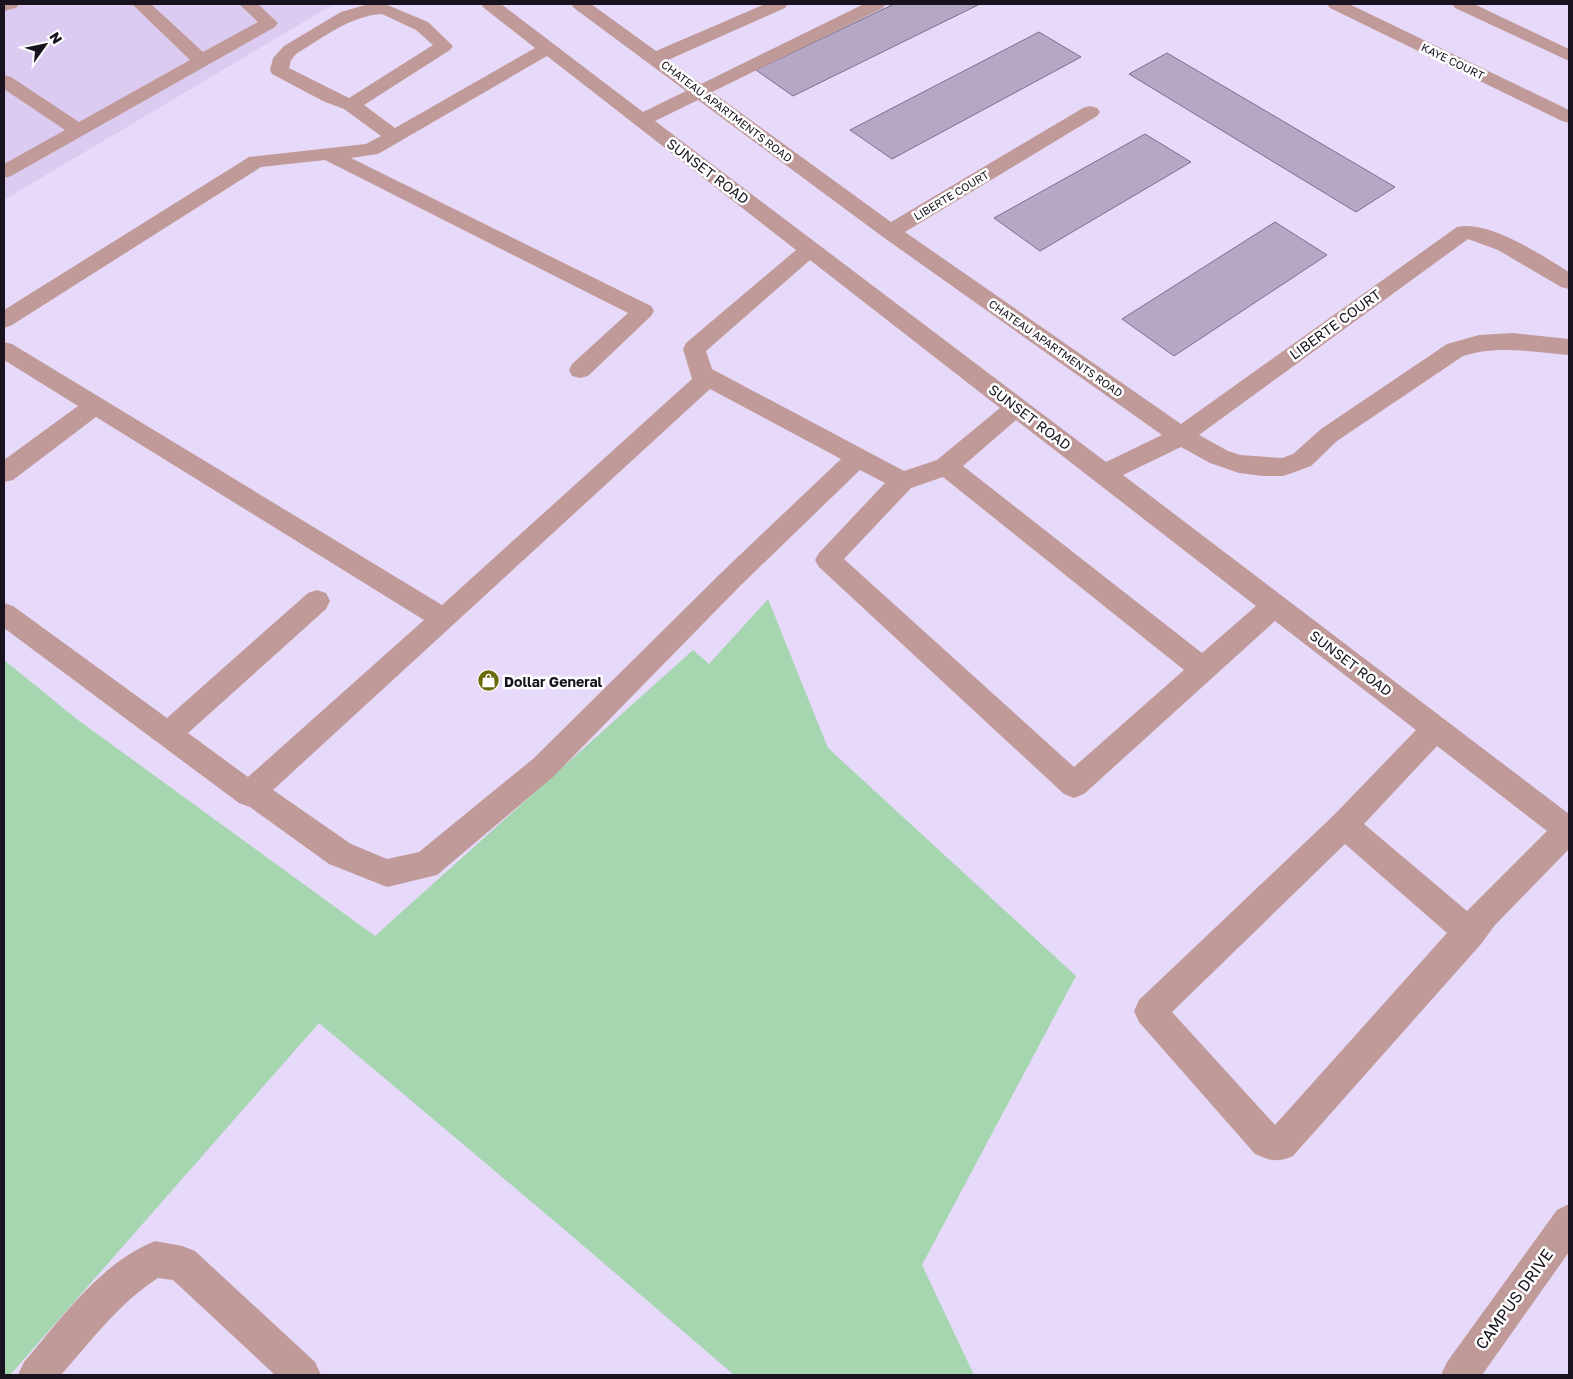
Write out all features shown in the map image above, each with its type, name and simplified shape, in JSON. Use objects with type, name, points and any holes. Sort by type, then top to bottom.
[{"type":"street","points":[[4,6],[10,4]]},
{"type":"street","points":[[142,4],[202,61]]},
{"type":"street","points":[[4,172],[269,23],[248,4]]},
{"type":"street","name":"SUNSET ROAD","points":[[490,4],[1569,830]]},
{"type":"street","points":[[586,8],[611,4]]},
{"type":"street","points":[[656,58],[779,4]]},
{"type":"street","points":[[642,120],[877,4]]},
{"type":"street","name":"KAYE COURT","points":[[1336,4],[1569,117]]},
{"type":"street","points":[[1461,4],[1569,56]]},
{"type":"street","name":"CHATEAU APARTMENTS ROAD","points":[[586,8],[890,232],[1181,436],[1219,458],[1239,464],[1263,467],[1283,467],[1302,460],[1329,435],[1455,350],[1479,343],[1513,341],[1569,347]]},
{"type":"street","points":[[351,105],[444,46],[422,26],[385,9],[365,10],[347,16],[290,50],[282,58],[279,70],[330,98],[351,105],[394,137]]},
{"type":"street","points":[[4,320],[256,161],[371,150],[548,48]]},
{"type":"street","points":[[4,81],[78,130]]},
{"type":"street","name":"LIBERTE COURT","points":[[890,232],[1090,112]]},
{"type":"street","points":[[328,154],[642,311],[580,370]]},
{"type":"street","name":"LIBERTE COURT","points":[[1104,474],[1181,436],[1464,232],[1481,234],[1504,243],[1569,282]]},
{"type":"street","points":[[252,792],[704,381],[694,349],[810,249]]},
{"type":"street","points":[[4,350],[444,619]]},
{"type":"street","points":[[702,374],[902,481]]},
{"type":"street","points":[[4,473],[95,406]]},
{"type":"street","points":[[1017,407],[946,466],[902,481],[828,560],[1074,785],[1275,605]]},
{"type":"street","points":[[4,614],[250,794],[252,792],[340,854],[387,873],[426,865],[544,767],[731,579],[857,458]]},
{"type":"street","points":[[946,466],[1202,670]]},
{"type":"street","points":[[168,734],[317,601]]},
{"type":"street","points":[[1436,728],[1344,824],[1150,1011],[1267,1142],[1281,1144],[1484,915],[1569,830]]},
{"type":"street","points":[[1344,824],[1470,933]]},
{"type":"street","name":"CAMPUS DRIVE","points":[[1460,1375],[1569,1222]]},
{"type":"street","points":[[37,1375],[96,1306],[128,1276],[155,1259],[182,1264],[302,1375]]},
{"type":"shaded area","points":[[4,4],[334,4],[4,200]]},
{"type":"green space","points":[[768,599],[828,748],[1076,976],[922,1265],[974,1375],[734,1375],[319,1023],[10,1375],[4,1375],[4,660],[78,720],[375,936],[693,650],[709,664]]},
{"type":"building","points":[[894,4],[980,4],[793,96],[756,70]]},
{"type":"building","points":[[1039,32],[1081,57],[892,159],[850,130]]},
{"type":"building","points":[[1167,53],[1395,187],[1356,212],[1129,74]]},
{"type":"building","points":[[1145,134],[1191,162],[1040,251],[994,218]]},
{"type":"building","points":[[1275,222],[1327,255],[1174,356],[1122,319]]},
{"type":"place","name":"Dollar General","points":[[488,681]]}]
